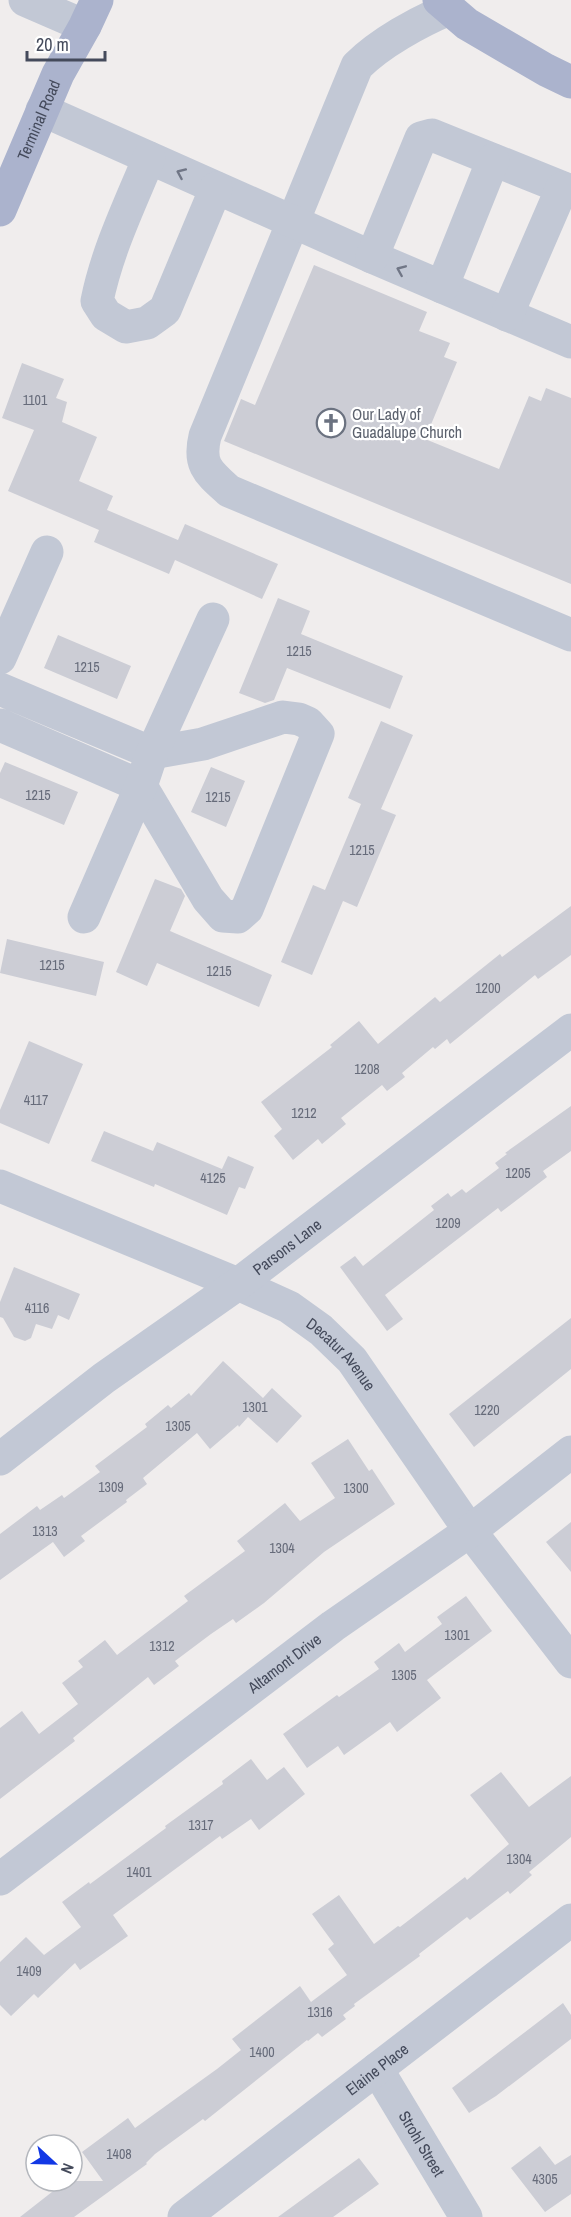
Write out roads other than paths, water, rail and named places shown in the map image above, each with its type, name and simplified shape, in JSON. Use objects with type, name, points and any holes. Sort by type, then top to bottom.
[{"type":"main road","points":[[444,4],[467,24],[571,82]]},
{"type":"main road","name":"Terminal Road","points":[[0,210],[58,74],[91,13]]},
{"type":"street","points":[[25,0],[91,13]]},
{"type":"street","points":[[444,4],[427,19],[366,57],[357,66],[204,436],[201,453],[209,473],[229,491],[571,635]]},
{"type":"street","points":[[42,110],[507,315],[569,336]]},
{"type":"street","points":[[372,257],[421,138],[432,135],[567,189],[507,315]]},
{"type":"street","points":[[149,158],[126,213],[97,300],[106,315],[126,327],[147,323],[165,310],[216,188]]},
{"type":"street","points":[[442,287],[493,159]]},
{"type":"street","points":[[0,658],[47,552]]},
{"type":"street","points":[[84,917],[141,786],[152,753],[213,619]]},
{"type":"street","points":[[0,689],[152,753],[203,744],[283,717],[308,723],[318,734],[247,909],[238,917],[223,916],[208,899],[141,786],[0,725]]},
{"type":"street","name":"Parsons Lane","points":[[0,1459],[104,1378],[238,1284],[571,1030]]},
{"type":"street","name":"Decatur Avenue","points":[[0,1186],[238,1284],[289,1307],[321,1329],[352,1360],[470,1531],[571,1662]]},
{"type":"street","name":"Altamont Drive","points":[[0,1879],[333,1626],[470,1531],[571,1452]]},
{"type":"street","name":"Elaine Place","points":[[184,2217],[571,1920]]},
{"type":"street","name":"Strohl Street","points":[[377,2069],[466,2217]]},
{"type":"place","name":"Our Lady of Guadalupe Church","points":[[331,423]]}]
